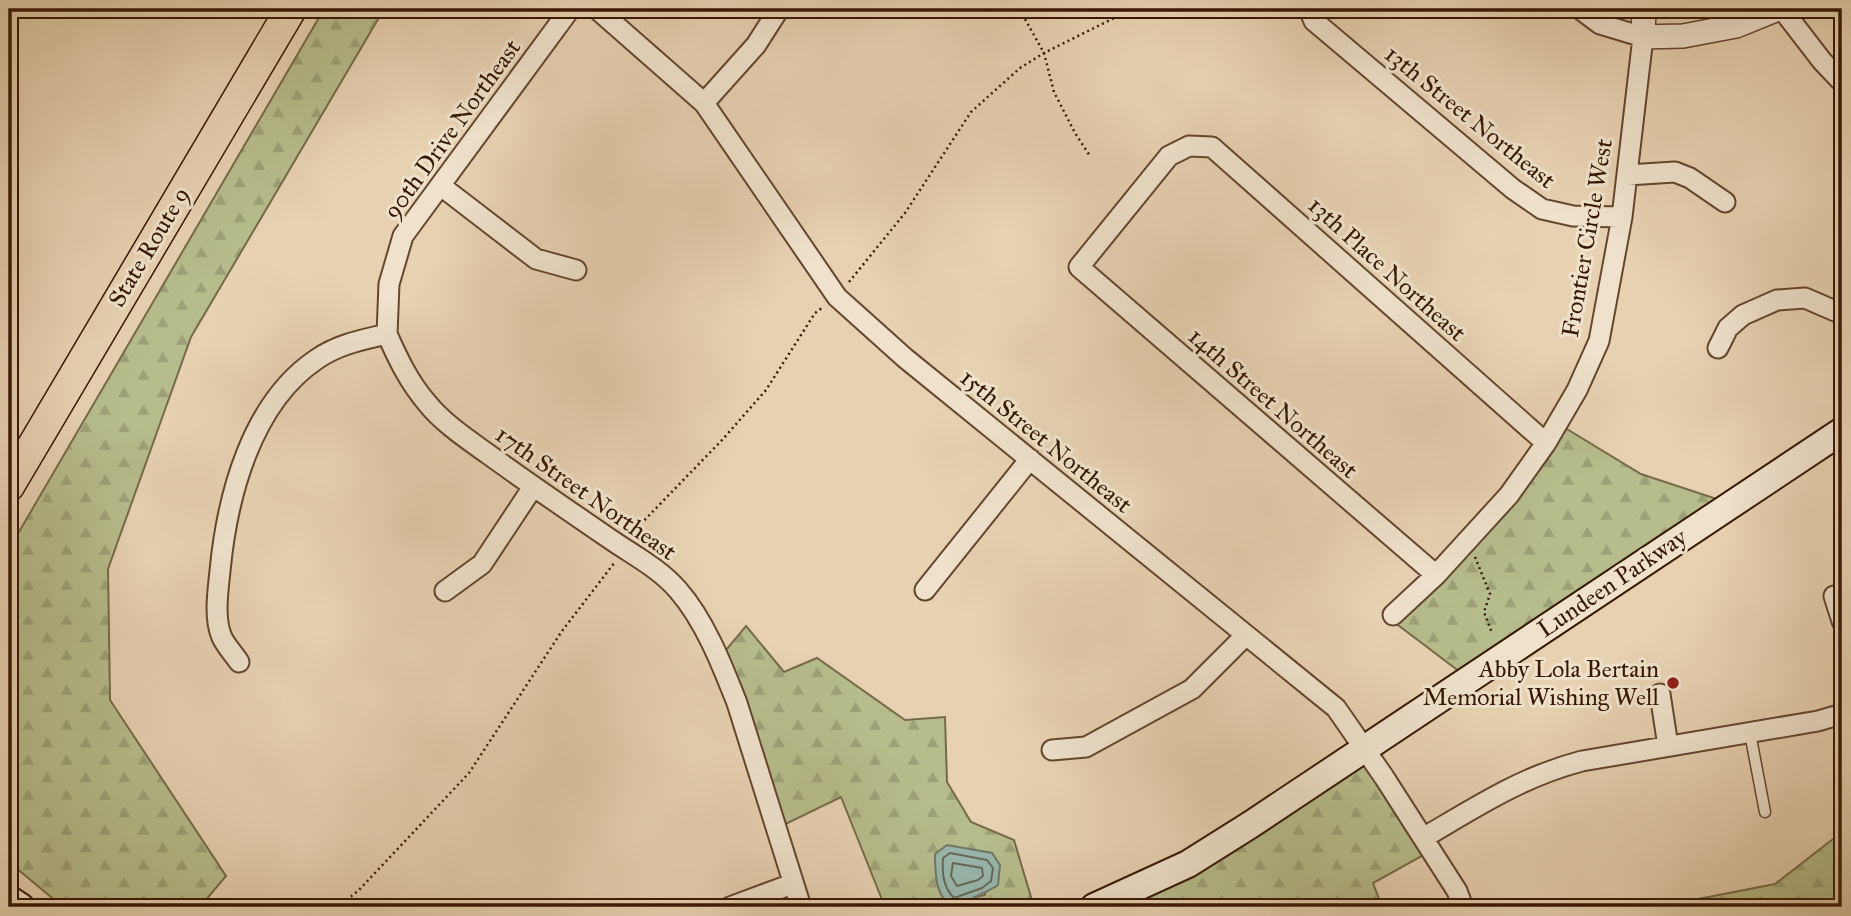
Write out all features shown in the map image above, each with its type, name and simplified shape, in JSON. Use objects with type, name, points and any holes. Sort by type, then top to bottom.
[{"type":"main road","name":"State Route 9","points":[[9,486],[291,9]]},
{"type":"main road","name":"Lundeen Parkway","points":[[1094,907],[1188,864],[1842,431]]},
{"type":"main road","points":[[9,899],[21,907]]},
{"type":"street","name":"90th Drive Northeast","points":[[387,334],[389,284],[403,236],[570,9]]},
{"type":"street","name":"15th Street Northeast","points":[[597,9],[704,103],[837,297],[905,358],[1336,708],[1365,748],[1457,891],[1463,907]]},
{"type":"street","points":[[704,103],[756,46],[779,9]]},
{"type":"street","name":"13th Street Northeast","points":[[1309,9],[1314,21],[1513,189],[1542,208],[1573,216],[1622,217]]},
{"type":"street","points":[[1580,9],[1600,24],[1643,37],[1683,36],[1736,26],[1780,9],[1842,82]]},
{"type":"street","name":"Frontier Circle West","points":[[1393,615],[1436,575],[1510,495],[1546,443],[1577,390],[1599,341],[1622,217],[1644,9]]},
{"type":"street","name":"13th Place Northeast","points":[[1079,267],[1169,156],[1189,146],[1212,147],[1546,443]]},
{"type":"street","points":[[1627,175],[1675,172],[1690,178],[1725,202]]},
{"type":"street","points":[[440,186],[536,259],[576,270]]},
{"type":"street","name":"14th Street Northeast","points":[[1079,267],[1436,575]]},
{"type":"street","points":[[1718,348],[1728,328],[1743,315],[1777,300],[1805,299],[1842,314]]},
{"type":"street","points":[[239,662],[221,636],[217,602],[230,499],[261,419],[291,382],[315,360],[343,344],[387,334]]},
{"type":"street","name":"17th Street Northeast","points":[[387,334],[401,367],[427,404],[454,429],[533,487],[649,563],[678,590],[701,625],[725,671],[801,907]]},
{"type":"street","points":[[925,590],[1030,459]]},
{"type":"street","points":[[445,590],[482,564],[533,487]]},
{"type":"street","points":[[1834,596],[1842,621]]},
{"type":"street","points":[[1052,750],[1086,747],[1192,689],[1245,635]]},
{"type":"street","points":[[1660,694],[1668,746]]},
{"type":"street","points":[[1423,838],[1517,783],[1549,769],[1842,715]]},
{"type":"street","points":[[730,907],[792,884]]},
{"type":"lane","points":[[1750,733],[1765,812]]},
{"type":"path","points":[[1012,9],[1025,19],[1044,53],[1054,92],[1090,156]]},
{"type":"path","points":[[338,907],[359,890],[469,773],[562,631],[624,549],[634,529],[723,439],[766,390],[815,313],[837,297],[905,213],[971,112],[1020,68],[1044,53],[1114,18],[1166,9]]},
{"type":"path","points":[[1467,541],[1489,594],[1484,612],[1492,633]]},
{"type":"green space","points":[[324,9],[384,9],[191,337],[108,569],[110,700],[226,876],[200,907],[63,907],[9,862],[9,549]]},
{"type":"green space","points":[[1557,423],[1641,474],[1732,504],[1468,678],[1386,616],[1436,575]]},
{"type":"green space","points":[[746,626],[784,672],[817,658],[905,720],[945,717],[947,782],[971,822],[1014,840],[1034,907],[959,907],[968,899],[985,895],[992,853],[970,850],[936,879],[945,901],[954,907],[885,907],[841,797],[773,830],[721,656]]},
{"type":"green space","points":[[1365,748],[1431,851],[1373,883],[1382,907],[1093,907]]},
{"type":"green space","points":[[1842,832],[1842,907],[1657,907],[1775,884]]},
{"type":"water","points":[[947,845],[992,853],[1000,865],[998,885],[959,907],[951,905],[941,894],[935,870],[935,854]]},
{"type":"place","name":"Abby Lola Bertain Memorial Wishing Well","points":[[1673,683]]}]
